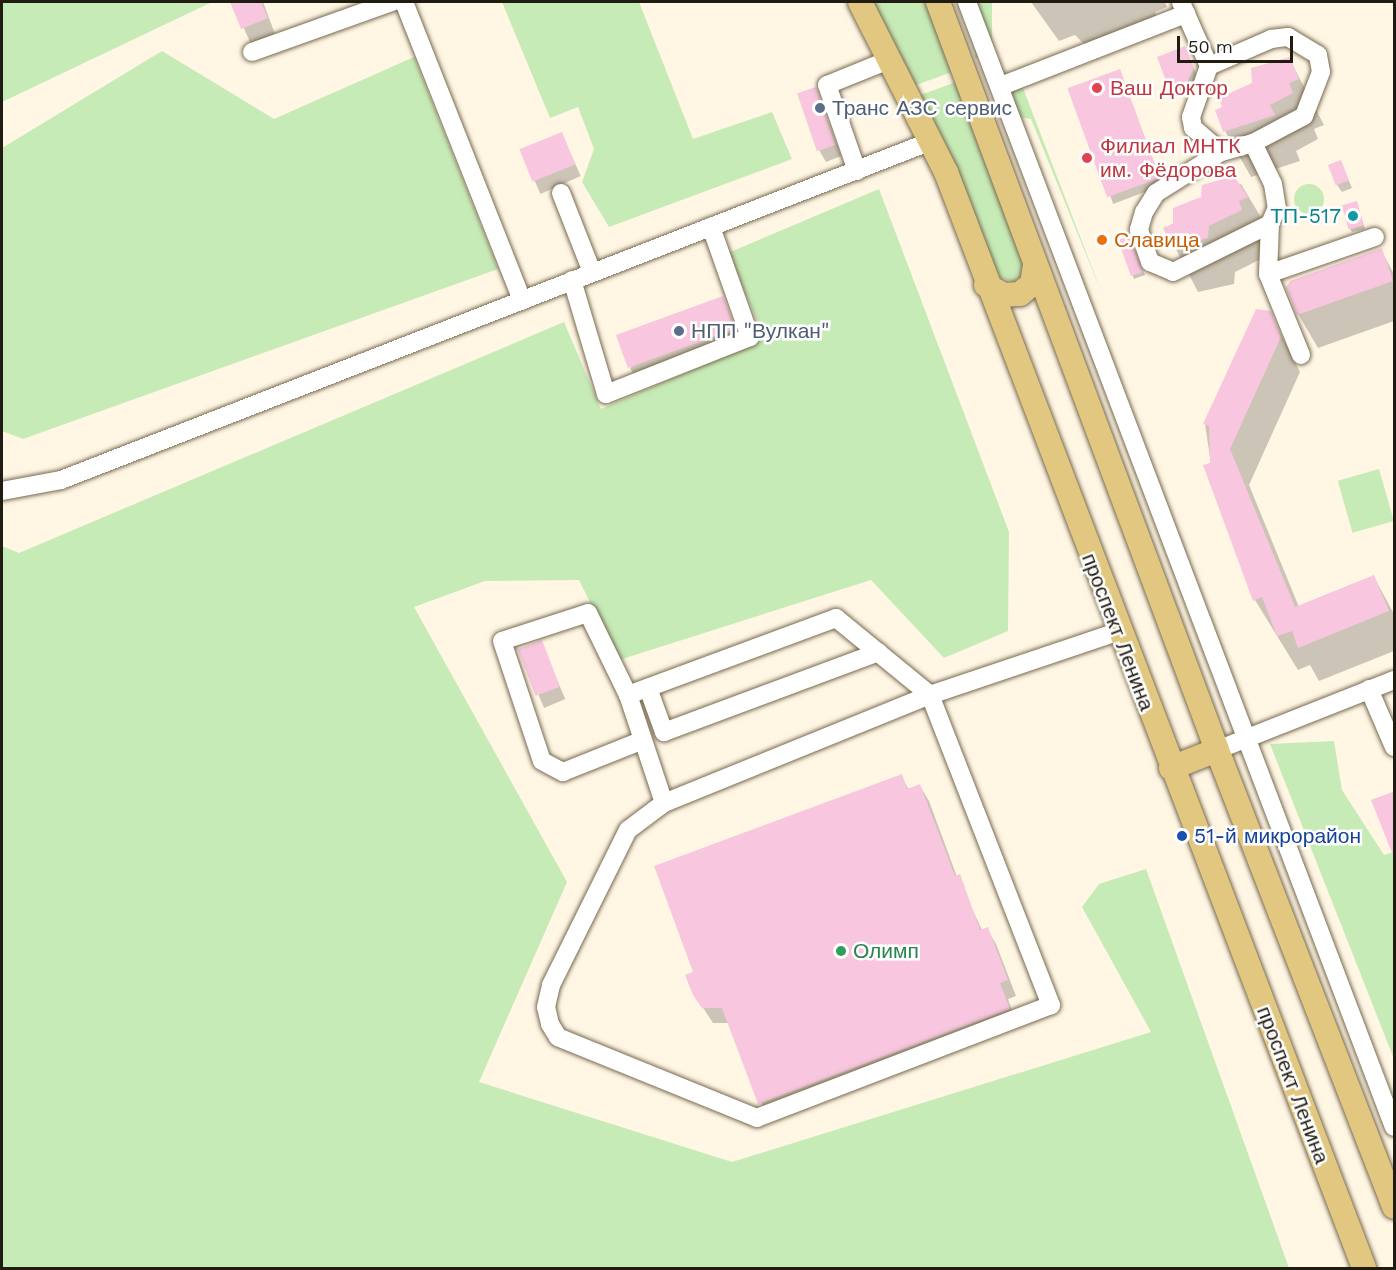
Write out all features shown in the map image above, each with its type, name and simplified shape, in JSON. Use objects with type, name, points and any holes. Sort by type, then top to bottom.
[{"type":"main road","name":"проспект Ленина","points":[[860,2],[946,172],[986,285],[1117,632],[1364,1269]]},
{"type":"main road","points":[[938,2],[1217,750],[1395,1207]]},
{"type":"main road","points":[[986,285],[1004,295],[1020,294],[1032,284],[1035,266]]},
{"type":"main road","points":[[1171,768],[1217,750]]},
{"type":"street","points":[[252,52],[392,2]]},
{"type":"street","points":[[404,2],[522,300]]},
{"type":"street","points":[[967,2],[1041,191],[1245,738],[1395,1127]]},
{"type":"street","points":[[1000,86],[1183,8],[1209,66],[1191,117],[1193,128],[1221,152]]},
{"type":"street","points":[[1209,66],[1271,39],[1304,43],[1318,56],[1321,72],[1304,116],[1253,144],[1221,152],[1156,193],[1144,212],[1139,230],[1150,262],[1173,272],[1270,224]]},
{"type":"street","points":[[857,171],[827,84],[889,60]]},
{"type":"street","points":[[2,491],[61,480],[929,142]]},
{"type":"street","points":[[1253,144],[1273,184],[1277,208],[1270,224],[1268,274],[1302,355]]},
{"type":"street","points":[[1012,203],[1041,191]]},
{"type":"street","points":[[561,193],[592,272]]},
{"type":"street","points":[[572,280],[606,393],[750,337],[711,227]]},
{"type":"street","points":[[1268,274],[1375,237]]},
{"type":"street","points":[[641,741],[563,772],[542,761],[502,640],[588,613],[628,695],[641,741],[664,803]]},
{"type":"street","points":[[628,695],[836,618],[930,695],[1051,1005],[758,1118],[558,1037],[546,1007],[551,985],[628,830],[664,803],[930,695],[1117,632]]},
{"type":"street","points":[[648,687],[664,732],[879,652]]},
{"type":"street","points":[[1217,750],[1395,680]]},
{"type":"street","points":[[1369,689],[1395,747]]},
{"type":"green space","points":[[2,2],[210,2],[210,3],[2,102]]},
{"type":"green space","points":[[502,2],[639,2],[693,139],[772,112],[792,159],[609,227],[582,182],[594,149],[578,107],[550,118]]},
{"type":"green space","points":[[873,2],[929,2],[955,71],[916,85]]},
{"type":"green space","points":[[975,2],[992,2],[992,58],[975,58]]},
{"type":"green space","points":[[162,51],[274,119],[414,57],[498,269],[23,439],[2,431],[2,148]]},
{"type":"green space","points":[[956,82],[1029,270],[1013,282],[998,276],[918,96]]},
{"type":"green space","points":[[1021,83],[1103,296],[1031,119],[1018,117],[1010,94]]},
{"type":"green space","points":[[1309,184],[1320,188],[1324,199],[1320,210],[1309,214],[1298,210],[1294,199],[1298,188]]},
{"type":"green space","points":[[879,189],[1009,532],[1008,631],[944,658],[871,580],[619,660],[579,580],[485,581],[414,607],[567,882],[479,1082],[732,1162],[1151,1032],[1082,907],[1099,884],[1146,869],[1289,1268],[2,1268],[2,546],[19,553],[564,322],[601,409],[765,339],[728,253]]},
{"type":"green space","points":[[1379,469],[1394,521],[1353,533],[1338,481]]},
{"type":"green space","points":[[1334,741],[1342,790],[1384,855],[1394,852],[1394,1059],[1270,744]]},
{"type":"building","points":[[230,2],[261,2],[268,18],[241,29]]},
{"type":"building","points":[[1185,46],[1194,68],[1187,82],[1169,89],[1157,57]]},
{"type":"building","points":[[1290,57],[1299,79],[1289,83],[1293,93],[1270,105],[1275,115],[1223,132],[1215,110],[1222,107],[1219,98],[1252,83],[1251,68]]},
{"type":"building","points":[[1120,69],[1160,178],[1107,197],[1067,88]]},
{"type":"building","points":[[816,87],[836,145],[817,151],[797,94]]},
{"type":"building","points":[[562,132],[575,164],[532,182],[519,149]]},
{"type":"building","points":[[1341,160],[1349,181],[1336,186],[1328,165]]},
{"type":"building","points":[[1234,176],[1248,197],[1239,201],[1242,210],[1209,226],[1208,238],[1171,247],[1163,228],[1173,224],[1173,208],[1201,197],[1202,185]]},
{"type":"building","name":"ТП-517","points":[[1357,201],[1364,225],[1349,229],[1342,205]]},
{"type":"building","points":[[1129,236],[1144,272],[1131,276],[1118,240]]},
{"type":"building","points":[[1382,248],[1393,281],[1297,315],[1286,288],[1290,281]]},
{"type":"building","name":"НПП \"Вулкан\"","points":[[723,296],[735,329],[628,368],[616,335]]},
{"type":"building","points":[[1256,309],[1271,311],[1281,337],[1230,449],[1295,607],[1374,575],[1389,611],[1298,648],[1292,631],[1277,636],[1262,597],[1253,601],[1203,465],[1210,463],[1209,426],[1203,424]]},
{"type":"building","points":[[542,640],[560,687],[536,696],[518,649]]},
{"type":"building","name":"Олимп","points":[[902,774],[907,789],[920,784],[955,876],[960,874],[980,930],[988,927],[1008,980],[1000,983],[1010,1009],[758,1104],[722,1008],[702,1008],[693,995],[685,975],[693,972],[654,866]]},
{"type":"building","points":[[1395,791],[1395,858],[1394,858],[1371,800]]},
{"type":"place","name":"Ваш Доктор","points":[[1097,88]]},
{"type":"place","name":"Транс АЗС сервис","points":[[820,108]]},
{"type":"place","name":"Филиал МНТК им. Фёдорова","points":[[1087,158]]},
{"type":"place","name":"ТП-517","points":[[1353,216]]},
{"type":"place","name":"Славица","points":[[1102,240]]},
{"type":"place","name":"НПП \"Вулкан\"","points":[[679,331]]},
{"type":"place","name":"51-й микрорайон","points":[[1182,836]]},
{"type":"place","name":"Олимп","points":[[841,951]]}]
